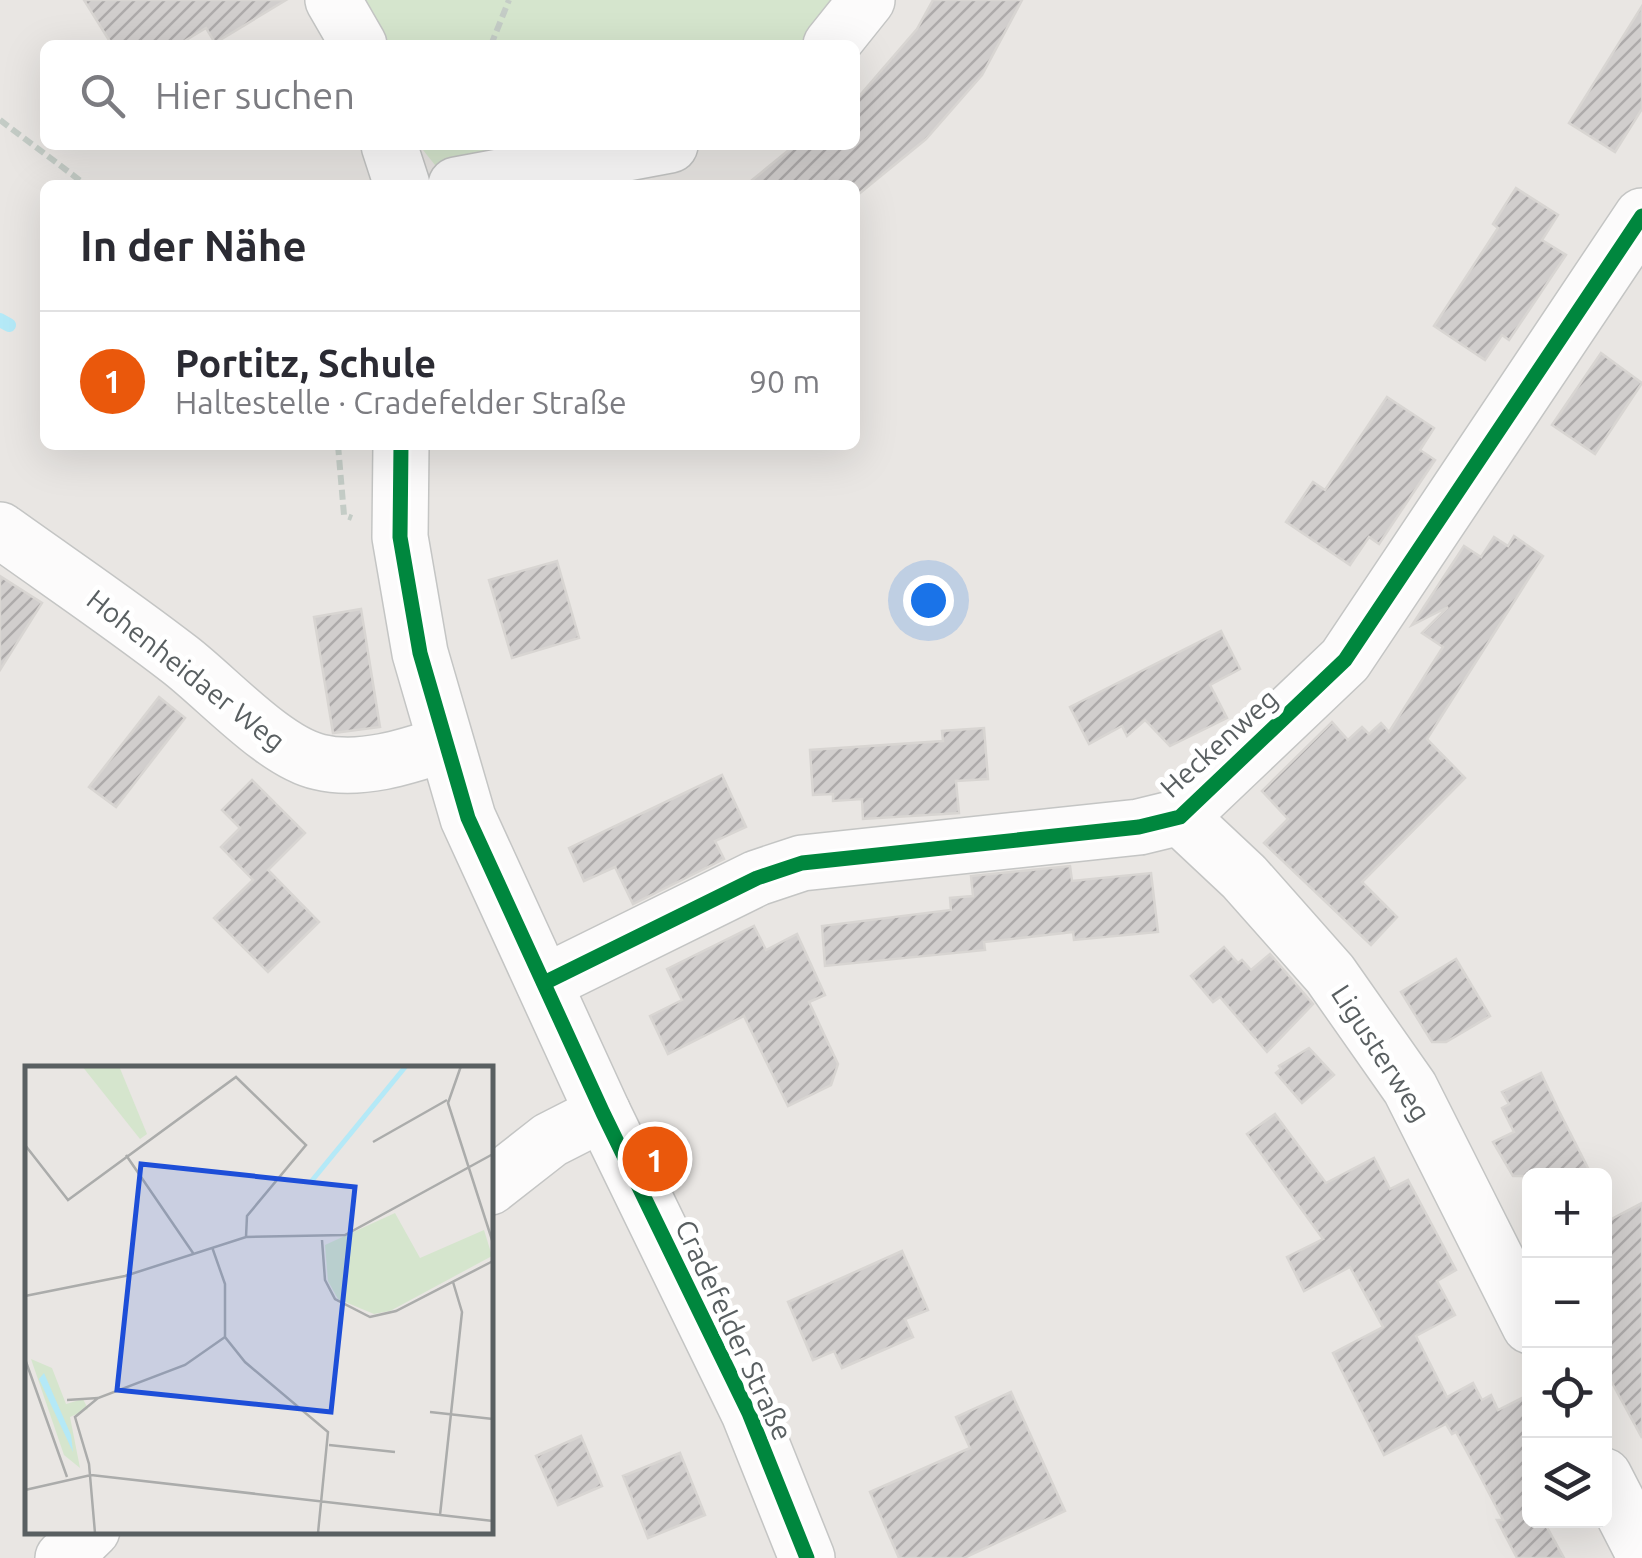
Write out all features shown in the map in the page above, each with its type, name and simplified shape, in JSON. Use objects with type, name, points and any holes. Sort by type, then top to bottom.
[{"type":"street","points":[[333,0],[356,40]]},
{"type":"street","points":[[835,40],[867,0]]},
{"type":"street","points":[[392,150],[400,180]]},
{"type":"street","points":[[483,180],[643,150]]},
{"type":"street","name":"Heckenweg","points":[[544,983],[757,878],[802,863],[1139,827],[1180,817],[1345,660],[1642,216]]},
{"type":"street","name":"Cradefelder Straße","points":[[401,450],[400,537],[420,653],[468,818],[603,1112],[748,1413],[807,1558]]},
{"type":"street","name":"Hohenheidaer Weg","points":[[0,530],[181,660],[292,753],[319,762],[354,766],[445,744]]},
{"type":"street","name":"Ligusterweg","points":[[1180,817],[1244,877],[1330,974],[1410,1088],[1522,1310]]},
{"type":"street","points":[[492,1185],[550,1140],[603,1112]]},
{"type":"street","points":[[1612,1492],[1642,1550]]},
{"type":"street","points":[[64,1558],[89,1533]]},
{"type":"path","points":[[493,40],[509,0]]},
{"type":"path","points":[[0,120],[79,180]]},
{"type":"green space","points":[[356,0],[846,0],[814,40],[376,40]]},
{"type":"green space","points":[[423,150],[557,150],[439,170]]},
{"type":"building","points":[[84,0],[286,0],[220,40],[213,40],[206,28],[186,40],[109,40]]},
{"type":"building","points":[[933,0],[1022,0],[982,75],[926,139],[860,193],[860,180],[752,180],[789,150],[860,150],[860,95],[917,29]]},
{"type":"building","points":[[1642,6],[1642,109],[1615,152],[1569,123]]},
{"type":"building","points":[[1516,188],[1558,215],[1542,240],[1566,255],[1509,340],[1502,335],[1485,360],[1434,326],[1498,228],[1493,224]]},
{"type":"building","points":[[1601,353],[1642,383],[1595,454],[1552,425]]},
{"type":"building","points":[[1387,397],[1434,428],[1420,450],[1435,460],[1379,544],[1369,537],[1350,565],[1286,522],[1313,482],[1325,490]]},
{"type":"building","points":[[1514,536],[1543,556],[1427,739],[1465,778],[1362,882],[1397,917],[1371,945],[1264,843],[1288,819],[1262,791],[1332,722],[1348,740],[1362,727],[1369,734],[1381,723],[1389,732],[1443,647],[1422,633],[1448,607],[1412,625],[1464,546],[1481,557],[1494,537],[1508,546]]},
{"type":"building","points":[[557,561],[579,638],[512,658],[489,580]]},
{"type":"building","points":[[0,576],[42,603],[0,670]]},
{"type":"building","points":[[361,609],[380,727],[333,733],[314,617]]},
{"type":"building","points":[[1221,631],[1240,669],[1210,685],[1227,718],[1170,746],[1145,720],[1127,736],[1122,726],[1089,744],[1070,707]]},
{"type":"building","points":[[159,697],[185,718],[116,807],[89,787]]},
{"type":"building","points":[[984,728],[988,779],[956,781],[959,813],[863,819],[862,799],[833,801],[833,794],[813,795],[810,750],[943,741],[942,731]]},
{"type":"building","points":[[722,775],[746,827],[715,841],[724,859],[633,904],[615,867],[584,881],[569,848]]},
{"type":"building","points":[[252,780],[305,833],[268,870],[319,922],[268,972],[214,918],[253,880],[221,847],[240,828],[222,810]]},
{"type":"building","points":[[1070,866],[1072,881],[1151,873],[1158,932],[1074,940],[1073,932],[984,942],[985,950],[825,966],[822,926],[951,910],[950,898],[973,896],[971,876]]},
{"type":"building","points":[[754,926],[766,950],[797,934],[825,995],[809,1002],[838,1064],[831,1085],[788,1106],[744,1016],[668,1054],[650,1016],[682,1000],[667,969]]},
{"type":"building","points":[[1224,947],[1238,963],[1242,960],[1251,970],[1270,954],[1313,1004],[1267,1052],[1220,997],[1213,1002],[1191,976]]},
{"type":"building","points":[[1456,959],[1490,1016],[1446,1042],[1432,1042],[1401,992]]},
{"type":"building","points":[[1309,1048],[1334,1075],[1302,1103],[1276,1073],[1281,1069],[1279,1066]]},
{"type":"building","points":[[1541,1073],[1588,1168],[1522,1168],[1522,1176],[1513,1176],[1493,1142],[1514,1132],[1502,1108],[1509,1104],[1502,1092]]},
{"type":"building","points":[[1275,1114],[1326,1183],[1374,1158],[1390,1189],[1408,1180],[1456,1270],[1437,1281],[1455,1315],[1416,1336],[1447,1397],[1473,1383],[1482,1400],[1491,1395],[1498,1410],[1522,1398],[1522,1528],[1547,1528],[1564,1558],[1517,1558],[1480,1476],[1456,1432],[1452,1434],[1446,1424],[1384,1455],[1333,1353],[1383,1327],[1350,1267],[1304,1291],[1287,1257],[1323,1239],[1247,1134]]},
{"type":"building","points":[[1642,1203],[1642,1438],[1612,1383],[1612,1219]]},
{"type":"building","points":[[902,1251],[928,1310],[905,1319],[913,1337],[842,1368],[834,1351],[813,1360],[788,1302]]},
{"type":"building","points":[[1011,1392],[1065,1511],[964,1558],[899,1558],[870,1492],[970,1448],[956,1417]]},
{"type":"building","points":[[581,1436],[602,1486],[558,1505],[536,1456]]},
{"type":"building","points":[[680,1453],[705,1515],[648,1538],[623,1476]]},
{"type":"waterway","points":[[0,320],[9,325]]},
{"type":"cycle path","points":[[544,983],[757,878],[802,863],[1139,827],[1180,817],[1345,660],[1642,216]]},
{"type":"cycle path","points":[[401,450],[400,537],[420,653],[468,818],[603,1113],[749,1413],[807,1558]]},
{"type":"place","name":"Portitz, Schule","points":[[655,1159]]}]
